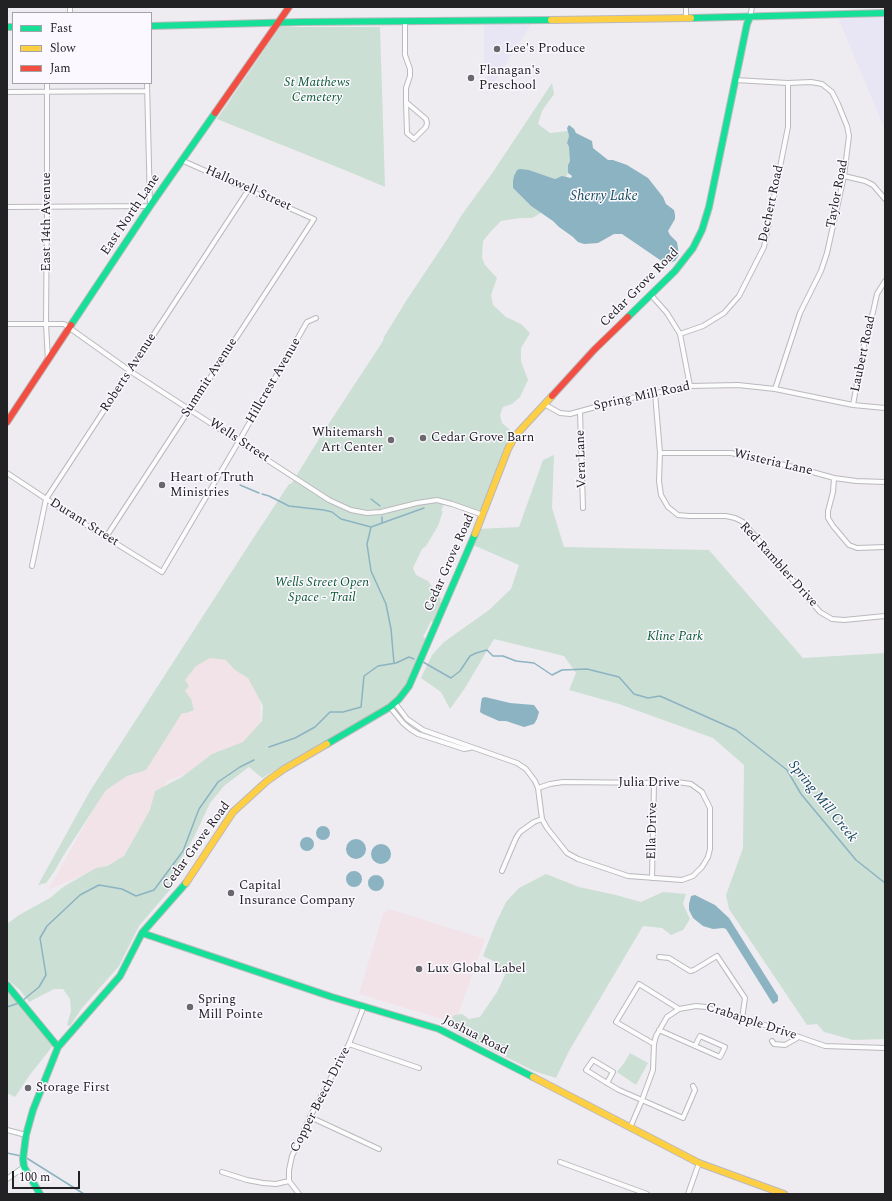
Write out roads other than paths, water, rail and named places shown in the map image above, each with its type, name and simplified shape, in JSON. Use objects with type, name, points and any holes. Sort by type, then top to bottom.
[{"type":"street","name":"East North Lane","points":[[7,422],[181,160],[289,7]]},
{"type":"street","points":[[686,7],[686,17]]},
{"type":"street","points":[[750,17],[752,7]]},
{"type":"street","points":[[152,26],[277,23],[596,20],[885,13]]},
{"type":"street","name":"Cedar Grove Road","points":[[58,1046],[120,976],[142,933],[190,879],[211,844],[233,812],[267,781],[284,769],[392,705],[409,686],[484,515],[508,449],[515,436],[594,350],[675,271],[693,248],[702,230],[709,207],[747,24],[750,17]]},
{"type":"street","points":[[405,22],[405,55],[410,69],[410,76],[406,88],[406,102],[407,133],[414,139],[426,127],[427,123],[426,119],[406,102]]},
{"type":"street","name":"Taylor Road","points":[[735,80],[788,83],[811,82],[822,84],[832,92],[847,126],[848,136],[844,176],[827,253],[820,272],[800,313],[775,389]]},
{"type":"street","name":"Dechert Road","points":[[680,334],[703,326],[724,313],[739,296],[764,247],[788,127],[788,83]]},
{"type":"street","name":"East 14th Avenue","points":[[47,84],[46,324],[48,361]]},
{"type":"street","points":[[7,207],[150,206],[147,84]]},
{"type":"street","points":[[7,92],[147,91]]},
{"type":"street","name":"Hallowell Street","points":[[181,160],[314,219]]},
{"type":"street","points":[[844,176],[865,181],[873,185],[885,199]]},
{"type":"street","name":"Roberts Avenue","points":[[32,566],[46,499],[249,190]]},
{"type":"street","name":"Summit Avenue","points":[[106,537],[314,219]]},
{"type":"street","name":"Laubert Road","points":[[853,406],[864,345],[877,294],[885,281]]},
{"type":"street","points":[[651,295],[667,313],[680,334],[690,386]]},
{"type":"street","name":"Hillcrest Avenue","points":[[162,572],[307,322],[316,318]]},
{"type":"street","name":"Wells Street","points":[[7,324],[64,324],[130,371],[329,500],[351,510],[367,513],[381,512],[417,503],[437,500],[484,515]]},
{"type":"street","name":"Spring Mill Road","points":[[544,404],[560,413],[565,414],[690,386],[738,385],[775,389],[853,406],[885,408]]},
{"type":"street","name":"Red Rambler Drive","points":[[655,393],[660,453],[661,494],[668,507],[678,515],[726,516],[744,522],[820,612],[832,619],[844,620],[885,616]]},
{"type":"street","name":"Vera Lane","points":[[580,411],[583,508]]},
{"type":"street","name":"Wisteria Lane","points":[[660,453],[730,452],[834,478],[856,481],[885,482]]},
{"type":"street","name":"Durant Street","points":[[7,473],[162,572]]},
{"type":"street","points":[[834,478],[833,492],[828,511],[828,518],[833,526],[849,544],[857,548],[885,547]]},
{"type":"street","name":"Julia Drive","points":[[392,705],[416,727],[464,744],[470,748],[517,763],[526,769],[535,781],[538,788],[542,819],[547,828],[557,843],[567,853],[578,859],[628,876],[682,880],[693,876],[702,867],[708,857],[710,849],[710,808],[702,792],[690,784],[677,782],[563,782],[538,788]]},
{"type":"street","name":"Ella Drive","points":[[652,878],[654,783]]},
{"type":"street","points":[[502,871],[520,832],[534,822],[542,819]]},
{"type":"street","name":"Joshua Road","points":[[142,933],[332,997],[439,1029],[699,1164],[784,1194]]},
{"type":"street","points":[[659,957],[669,958],[690,971],[717,956],[745,998],[742,1020]]},
{"type":"street","points":[[630,1128],[653,1070],[654,1044],[659,1030],[667,1017],[679,1008],[639,984],[616,1022],[654,1044]]},
{"type":"street","points":[[7,985],[28,1008],[58,1046],[33,1110],[26,1135],[24,1151],[24,1167],[40,1194]]},
{"type":"street","name":"Copper Beech Drive","points":[[289,1181],[289,1170],[292,1156],[349,1044],[364,1006]]},
{"type":"street","name":"Crabapple Drive","points":[[679,1008],[696,1006],[706,1007],[825,1046],[885,1048]]},
{"type":"street","points":[[659,1030],[695,1046],[720,1057],[725,1047],[700,1036],[695,1046]]},
{"type":"street","points":[[772,1042],[774,1044],[785,1045],[799,1037]]},
{"type":"street","points":[[349,1044],[419,1068]]},
{"type":"street","points":[[607,1083],[613,1072],[593,1060],[586,1070],[607,1083],[619,1090],[683,1118],[695,1090],[693,1086]]},
{"type":"street","points":[[310,1118],[379,1149]]},
{"type":"street","points":[[7,1130],[26,1135]]},
{"type":"street","points":[[560,1162],[647,1194]]},
{"type":"street","points":[[688,1194],[699,1164]]},
{"type":"street","points":[[7,1179],[24,1167]]},
{"type":"street","points":[[222,1172],[247,1180],[263,1183],[276,1184],[289,1181],[299,1194]]},
{"type":"water","name":"Sherry Lake","points":[[569,125],[576,133],[592,141],[593,148],[608,160],[613,160],[627,165],[648,178],[663,197],[666,204],[674,210],[675,219],[668,231],[677,242],[679,255],[675,261],[670,263],[663,262],[622,234],[614,234],[598,243],[584,244],[578,242],[553,221],[531,206],[513,188],[514,176],[517,170],[520,169],[529,170],[555,179],[562,176],[571,178],[572,176],[568,173],[568,165],[570,161],[569,147],[567,143],[569,136],[567,128]]},
{"type":"water","points":[[485,697],[510,703],[534,705],[539,712],[537,719],[534,724],[524,727],[506,721],[499,721],[480,712],[482,698]]},
{"type":"water","points":[[323,826],[328,828],[330,833],[328,838],[323,840],[318,838],[316,833],[318,828]]},
{"type":"water","points":[[307,837],[312,839],[314,844],[312,849],[307,851],[302,849],[300,844],[302,839]]},
{"type":"water","points":[[356,839],[363,842],[366,849],[363,856],[356,859],[349,856],[346,849],[349,842]]},
{"type":"water","points":[[381,844],[388,847],[391,854],[388,861],[381,864],[374,861],[371,854],[374,847]]},
{"type":"water","points":[[354,871],[360,873],[362,879],[360,885],[354,887],[348,885],[346,879],[348,873]]},
{"type":"water","points":[[376,875],[382,877],[384,883],[382,889],[376,891],[370,889],[368,883],[370,877]]},
{"type":"water","points":[[695,895],[715,905],[729,918],[778,996],[778,1001],[773,1004],[726,929],[713,929],[703,926],[693,918],[689,910],[689,904],[691,896]]},
{"type":"waterway","points":[[240,485],[259,493]]},
{"type":"waterway","points":[[262,494],[289,506],[332,512],[341,519],[371,527],[367,544],[371,571],[386,604],[391,629],[394,663]]},
{"type":"waterway","points":[[371,499],[380,506]]},
{"type":"waterway","points":[[371,527],[424,508]]},
{"type":"waterway","points":[[382,517],[382,522]]},
{"type":"waterway","name":"Spring Mill Creek","points":[[423,662],[451,678],[460,671],[470,656],[487,650],[493,656],[503,656],[516,661],[534,663],[552,675],[562,670],[587,669],[619,677],[634,694],[648,698],[660,696],[736,730],[787,770],[801,794],[856,860],[885,883]]},
{"type":"waterway","name":"Spring Mill Creek","points":[[269,747],[295,738],[315,727],[330,712],[343,712],[361,707],[364,676],[378,666],[396,663],[409,657],[414,659]]},
{"type":"waterway","name":"Spring Mill Creek","points":[[22,1001],[39,987],[46,975],[40,938],[47,926],[80,895],[99,885],[122,889],[136,896],[154,890],[183,851],[199,809],[218,782],[240,767],[254,760]]},
{"type":"waterway","name":"Spring Mill Creek","points":[[7,1007],[19,1003]]},
{"type":"waterway","points":[[7,1153],[21,1156]]},
{"type":"waterway","points":[[25,1157],[84,1194]]},
{"type":"place","name":"Lee's Produce","points":[[497,49]]},
{"type":"place","name":"Flanagan's Preschool","points":[[471,78]]},
{"type":"place","name":"Cedar Grove Barn","points":[[423,438]]},
{"type":"place","name":"Whitemarsh Art Center","points":[[391,440]]},
{"type":"place","name":"Heart of Truth Ministries","points":[[162,485]]},
{"type":"place","name":"Capital Insurance Company","points":[[231,893]]},
{"type":"place","name":"Lux Global Label","points":[[419,969]]},
{"type":"place","name":"Spring Mill Pointe","points":[[190,1007]]},
{"type":"place","name":"Storage First","points":[[28,1088]]},
{"type":"park label","name":"St Matthews Cemetery","points":[[317,90]]},
{"type":"park label","name":"Wells Street Open Space - Trail","points":[[322,590]]},
{"type":"park label","name":"Kline Park","points":[[675,637]]}]
